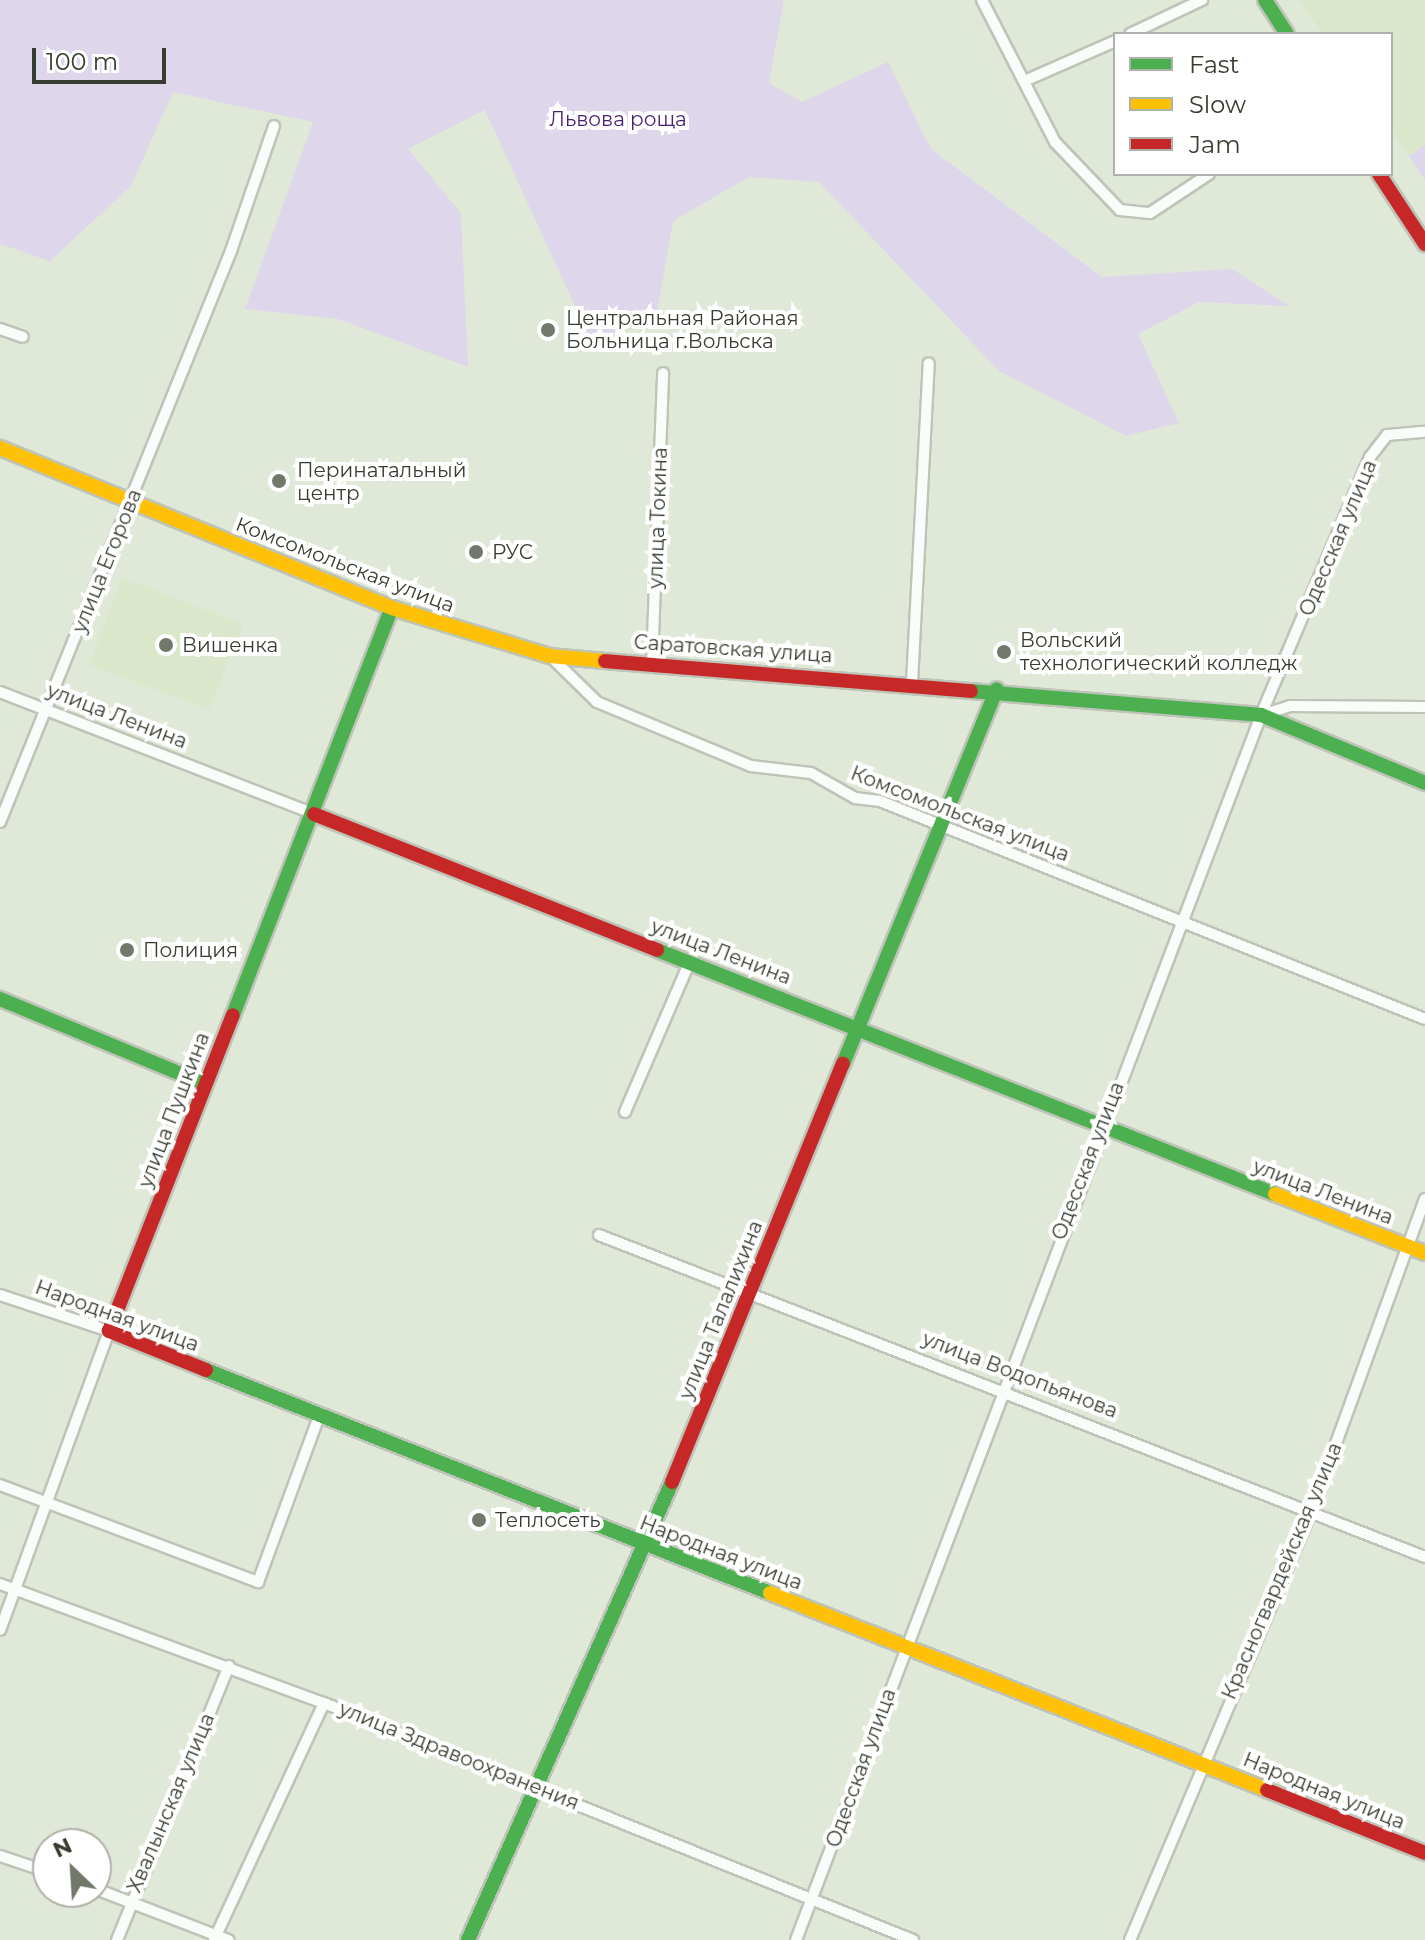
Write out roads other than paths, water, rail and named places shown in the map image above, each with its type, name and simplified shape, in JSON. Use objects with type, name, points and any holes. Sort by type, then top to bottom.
[{"type":"street","points":[[982,0],[1029,79],[1055,142],[1120,210],[1150,213],[1206,176]]},
{"type":"street","points":[[1134,32],[1202,0]]},
{"type":"street","points":[[1265,0],[1286,32]]},
{"type":"street","points":[[1029,79],[1113,42]]},
{"type":"street","name":"улица Егорова","points":[[0,822],[3,807],[46,710],[212,300],[274,126]]},
{"type":"street","points":[[1380,176],[1425,244]]},
{"type":"street","points":[[0,329],[23,337]]},
{"type":"street","points":[[912,683],[929,363]]},
{"type":"street","name":"улица Токина","points":[[652,663],[663,373]]},
{"type":"street","name":"Одесская улица","points":[[796,1940],[1000,1388],[1261,715],[1359,481],[1387,435],[1425,432]]},
{"type":"street","name":"Комсомольская улица","points":[[0,448],[392,608],[550,656],[597,702],[751,766],[811,773],[855,798],[938,824],[1425,1019]]},
{"type":"street","name":"улица Пушкина","points":[[0,1630],[109,1331],[314,814],[392,608]]},
{"type":"street","name":"Саратовская улица","points":[[550,656],[997,689],[1261,715],[1290,706],[1425,707]]},
{"type":"street","name":"улица Талалихина","points":[[468,1940],[534,1787],[646,1545],[938,824],[997,689]]},
{"type":"street","name":"улица Ленина","points":[[0,692],[857,1026],[1101,1127],[1425,1253]]},
{"type":"street","points":[[1261,715],[1425,783]]},
{"type":"street","points":[[625,1112],[690,961]]},
{"type":"street","points":[[0,999],[205,1084]]},
{"type":"street","name":"Красногвардейская улица","points":[[1130,1940],[1201,1763],[1311,1512],[1425,1199]]},
{"type":"street","name":"улица Водопьянова","points":[[599,1235],[1000,1388],[1425,1557]]},
{"type":"street","name":"Народная улица","points":[[0,1295],[109,1331],[1425,1853]]},
{"type":"street","points":[[0,1485],[258,1582],[319,1416]]},
{"type":"street","name":"улица Здравоохранения","points":[[0,1584],[324,1703],[913,1940]]},
{"type":"street","name":"Хвалынская улица","points":[[117,1940],[130,1900],[229,1666]]},
{"type":"street","points":[[215,1938],[324,1703]]},
{"type":"street","points":[[0,1856],[32,1867]]},
{"type":"street","points":[[112,1894],[215,1938],[228,1940]]},
{"type":"place","name":"Центральная Районая Больница г.Вольска","points":[[548,330]]},
{"type":"place","name":"Перинатальный центр","points":[[279,481]]},
{"type":"place","name":"РУС","points":[[476,552]]},
{"type":"place","name":"Вишенка","points":[[166,645]]},
{"type":"place","name":"Вольский технологический колледж","points":[[1004,652]]},
{"type":"place","name":"Полиция","points":[[127,950]]},
{"type":"place","name":"Теплосеть","points":[[479,1520]]},
{"type":"park label","name":"Львова роща","points":[[618,119]]}]
